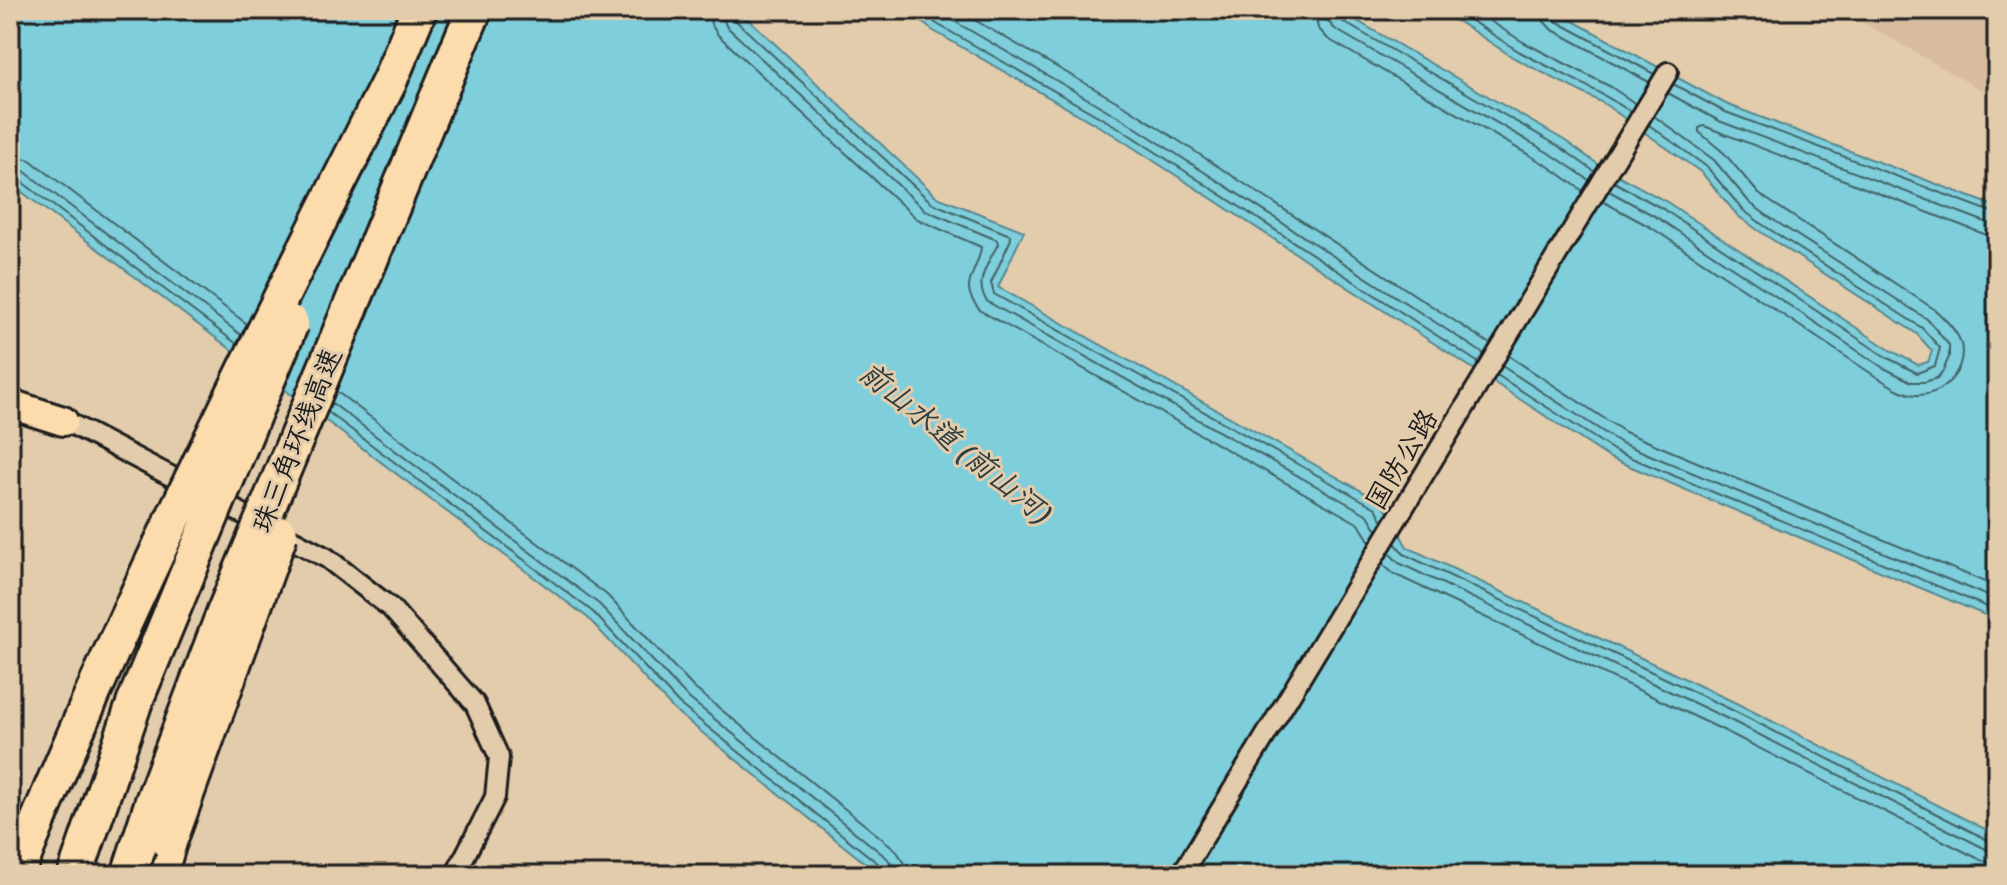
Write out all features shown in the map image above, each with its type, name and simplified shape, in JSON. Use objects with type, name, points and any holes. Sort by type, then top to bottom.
[{"type":"highway","name":"珠三角环线高速","points":[[75,875],[135,701],[419,10]]},
{"type":"highway","name":"珠三角环线高速","points":[[129,875],[153,801],[224,613],[474,10]]},
{"type":"highway","points":[[16,875],[74,735],[217,424],[389,82]]},
{"type":"highway","points":[[160,875],[169,842],[436,101]]},
{"type":"main road","points":[[10,404],[63,421]]},
{"type":"street","name":"国防公路","points":[[1181,875],[1668,72]]},
{"type":"street","points":[[10,390],[63,421],[327,558],[391,608],[475,704],[499,757],[495,797],[455,875]]},
{"type":"shaded area","points":[[1857,10],[1997,10],[1997,99],[1855,18]]},
{"type":"water","name":"前山水道 (前山河)","points":[[10,10],[735,10],[754,24],[937,197],[1024,231],[998,287],[1383,503],[1407,547],[1738,704],[1997,835],[1997,875],[880,875],[674,710],[588,618],[10,183]]},
{"type":"water","points":[[906,10],[1338,10],[1667,202],[1890,350],[1918,365],[1928,362],[1932,351],[1917,334],[1738,216],[1702,173],[1603,103],[1514,58],[1459,22],[1427,10],[1553,10],[1726,104],[1997,207],[1997,620],[1610,458],[1114,135],[932,30]]}]
